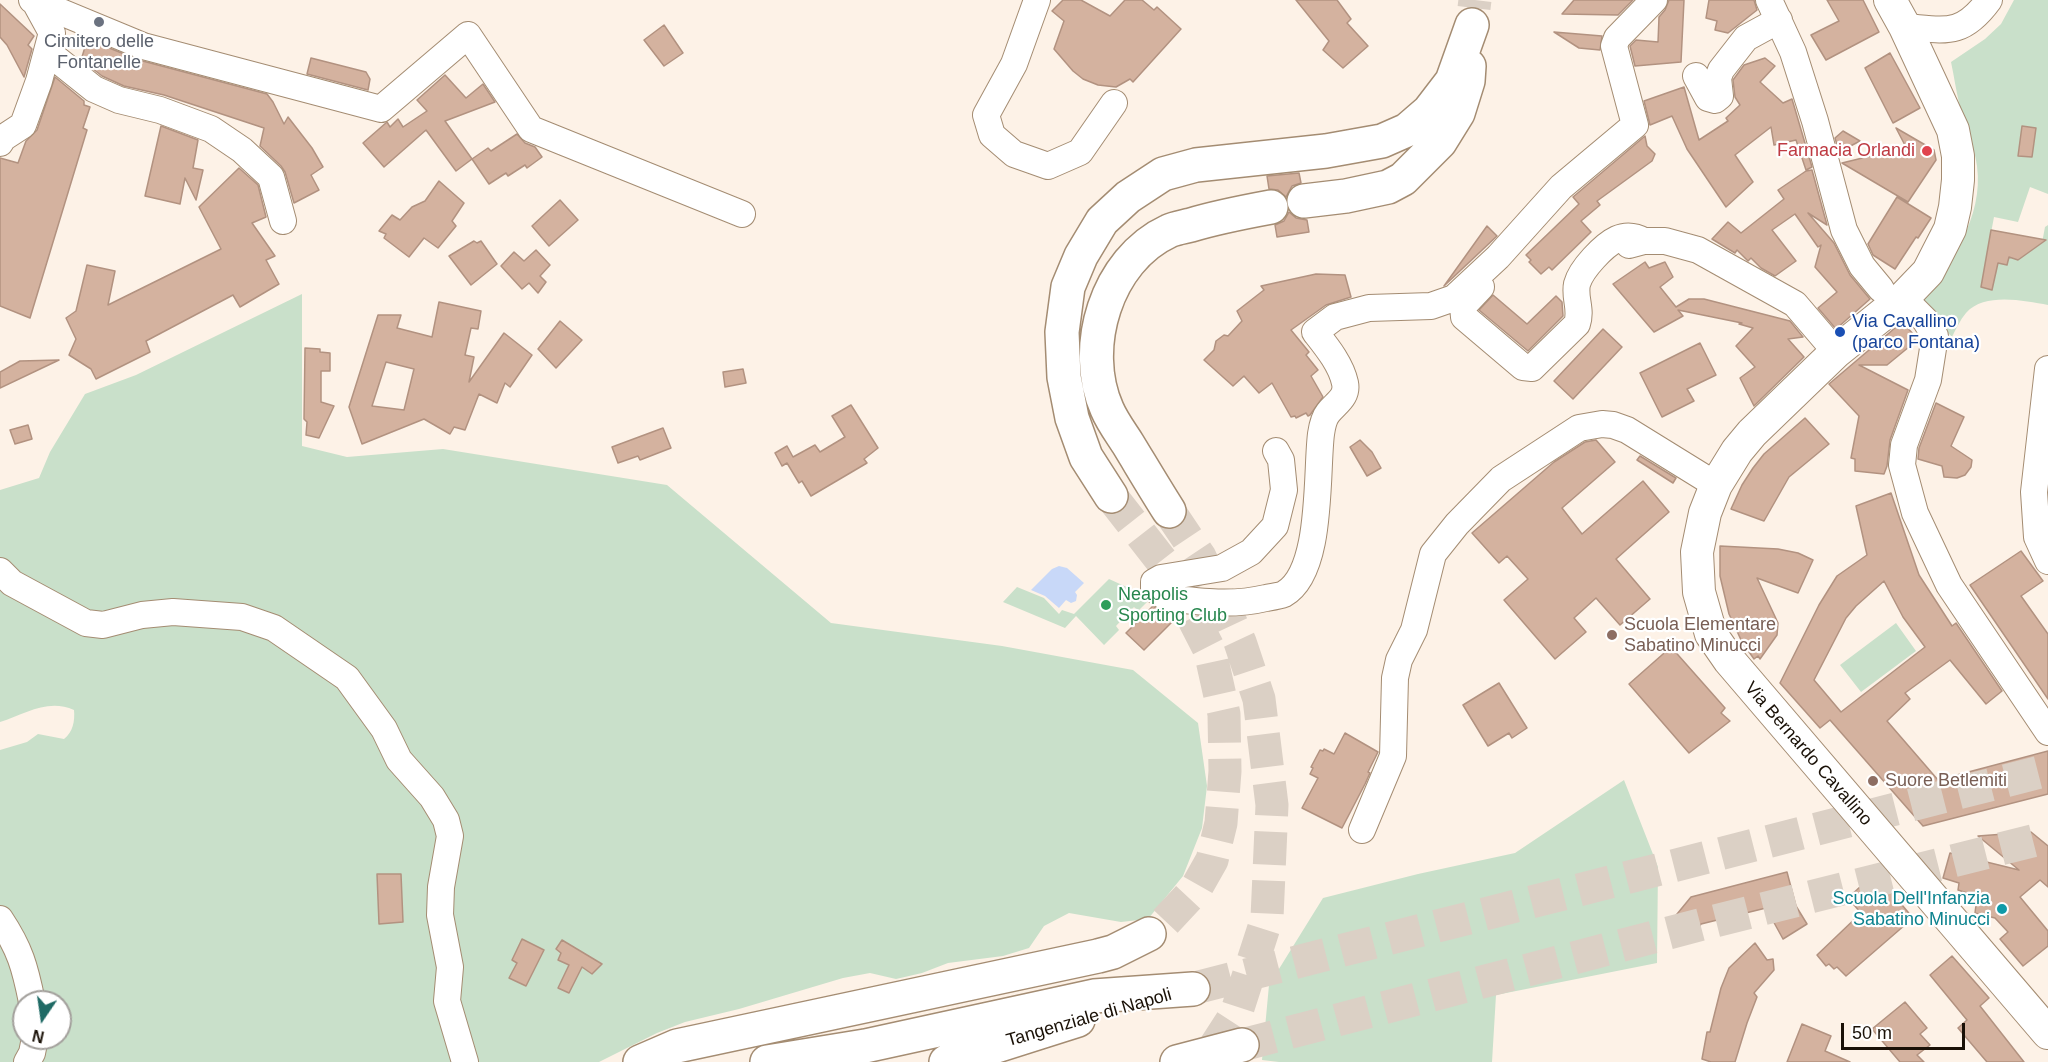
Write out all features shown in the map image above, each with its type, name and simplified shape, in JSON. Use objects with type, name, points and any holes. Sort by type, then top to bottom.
[{"type":"highway","points":[[1111,496],[1086,457],[1072,418],[1064,377],[1062,332],[1068,287],[1081,256],[1102,221],[1128,197],[1163,174],[1196,165],[1326,151],[1382,141],[1407,130],[1429,111],[1452,81],[1473,16],[1468,81],[1458,113],[1440,142],[1403,179],[1388,187],[1346,196],[1304,201]]},
{"type":"highway","points":[[1169,511],[1107,411],[1096,366],[1097,339],[1104,311],[1114,284],[1129,262],[1146,245],[1169,231],[1224,215],[1271,207]]},
{"type":"highway","points":[[640,1062],[677,1046],[1098,956],[1113,952],[1157,928],[1100,967],[1049,987],[695,1062]]},
{"type":"highway","name":"Tangenziale di Napoli","points":[[767,1062],[865,1046],[1094,996],[1196,988],[1047,1030],[946,1062]]},
{"type":"highway","points":[[1177,1062],[1242,1045]]},
{"type":"main road","name":"Via Bernardo Cavallino","points":[[1890,0],[1953,130],[1958,156],[1958,180],[1950,229],[1928,272],[1899,303],[1836,352],[1752,433],[1737,451],[1716,485],[1705,513],[1697,552],[1699,592],[1711,634],[1744,678],[2048,1033]]},
{"type":"street","points":[[1038,0],[1014,64],[986,115],[992,135],[1014,154],[1048,166],[1080,152],[1114,103]]},
{"type":"street","points":[[1276,451],[1281,460],[1284,490],[1275,526],[1251,552],[1222,568],[1161,578],[1154,582],[1154,589],[1159,595],[1167,598],[1229,604],[1252,602],[1284,594],[1299,581],[1317,517],[1321,432],[1328,413],[1341,400],[1346,384],[1339,368],[1315,332],[1335,317],[1369,308],[1431,306],[1454,298],[1498,257],[1561,187],[1635,124],[1614,46],[1617,38],[1654,0]]},
{"type":"street","points":[[1905,27],[1951,31],[1978,15],[1989,0]]},
{"type":"street","points":[[33,1],[52,33],[49,53],[94,90],[119,100],[160,110],[211,129],[242,150],[271,177],[284,220]]},
{"type":"street","points":[[33,1],[143,46],[381,109],[468,35],[531,129],[742,214]]},
{"type":"street","points":[[1695,76],[1708,98],[1714,100],[1720,96],[1718,78],[1721,70],[1746,38],[1774,10],[1794,52],[1844,230],[1862,266],[1899,303],[1925,320],[1935,336],[1928,380],[1904,445],[1902,465],[1915,513],[1949,585],[2048,732]]},
{"type":"street","points":[[0,142],[23,125],[39,81],[52,33]]},
{"type":"street","points":[[1568,205],[1520,246],[1463,306],[1464,317],[1523,368],[1532,368],[1577,324],[1580,315],[1576,291],[1587,265],[1617,239],[1630,236],[1644,241]]},
{"type":"street","points":[[1538,384],[1592,330],[1595,323],[1591,289],[1598,270],[1610,256],[1634,243],[1644,241],[1665,241],[1698,250],[1796,304],[1836,352]]},
{"type":"street","points":[[2048,369],[2034,492],[2037,537],[2048,561]]},
{"type":"street","points":[[1362,830],[1393,756],[1395,678],[1399,660],[1414,630],[1433,554],[1457,524],[1501,479],[1579,428],[1602,424],[1627,430],[1716,485]]},
{"type":"street","points":[[0,571],[12,583],[86,623],[103,625],[142,615],[173,612],[242,617],[274,628],[347,678],[384,729],[399,760],[432,796],[446,820],[450,836],[441,886],[440,915],[450,966],[447,1001],[465,1062]]},
{"type":"street","points":[[0,920],[15,942],[22,958],[29,990]]},
{"type":"green space","points":[[2014,0],[2048,0],[2048,194],[2030,187],[2018,222],[1994,217],[1984,270],[1998,263],[2007,265],[2009,257],[2018,260],[2042,243],[2045,227],[2048,225],[2048,305],[2005,300],[1983,302],[1966,313],[1952,337],[1921,304],[1963,239],[1975,204],[1978,185],[1976,158],[1959,103],[1951,62],[1985,39],[2001,24]]},
{"type":"green space","points":[[302,294],[302,446],[347,457],[443,449],[667,485],[831,623],[1002,646],[1133,670],[1198,723],[1207,786],[1202,828],[1183,876],[1148,919],[1121,922],[1069,913],[1044,926],[1029,948],[1003,956],[948,963],[922,973],[896,979],[870,973],[843,978],[739,1009],[685,1022],[657,1033],[599,1062],[34,1062],[37,1050],[72,1050],[72,990],[33,990],[0,906],[0,750],[27,742],[38,734],[64,739],[73,726],[74,710],[46,706],[0,722],[0,490],[39,478],[50,452],[85,394],[136,375]]},
{"type":"green space","points":[[1109,579],[1151,598],[1138,611],[1134,607],[1116,626],[1119,630],[1104,645],[1076,616],[1065,628],[1003,602],[1017,587],[1044,598],[1059,614],[1062,610],[1074,614]]},
{"type":"green space","points":[[1896,623],[1916,651],[1861,692],[1840,665]]},
{"type":"green space","points":[[1624,780],[1658,867],[1657,963],[1496,995],[1492,1062],[1279,1062],[1262,1060],[1269,985],[1323,898],[1515,853]]},
{"type":"green space","points":[[0,933],[20,990],[12,990],[12,1050],[22,1050],[19,1062],[0,1062]]},
{"type":"water","points":[[1059,566],[1067,568],[1084,583],[1075,592],[1076,601],[1071,603],[1066,600],[1059,608],[1045,596],[1031,590],[1052,569]]},
{"type":"building","points":[[1063,0],[1081,0],[1110,16],[1125,0],[1142,0],[1154,10],[1157,7],[1181,29],[1133,82],[1130,79],[1116,87],[1098,85],[1083,79],[1073,71],[1054,49],[1064,21],[1052,11]]},
{"type":"building","points":[[1296,0],[1337,0],[1351,19],[1347,23],[1368,46],[1343,68],[1323,50],[1329,41]]},
{"type":"building","points":[[1574,0],[1633,0],[1618,15],[1562,14]]},
{"type":"building","points":[[1669,0],[1684,0],[1681,62],[1635,66],[1630,46],[1636,40],[1658,42],[1659,17]]},
{"type":"building","points":[[1709,0],[1754,0],[1757,10],[1728,33],[1715,30],[1717,21],[1706,18]]},
{"type":"building","points":[[1827,0],[1863,0],[1879,32],[1826,60],[1811,35],[1839,21]]},
{"type":"building","points":[[0,4],[34,36],[28,45],[32,49],[24,77],[7,45],[0,37]]},
{"type":"building","points":[[664,25],[683,53],[664,66],[644,40]]},
{"type":"building","points":[[1554,32],[1602,36],[1600,50],[1579,48]]},
{"type":"building","points":[[82,37],[139,60],[267,94],[284,124],[288,117],[312,148],[323,167],[311,175],[319,190],[294,203],[285,172],[260,146],[264,128],[164,95],[124,86],[102,76],[82,57],[85,47],[80,43]]},
{"type":"building","points":[[1890,53],[1920,108],[1893,123],[1865,68]]},
{"type":"building","points":[[311,58],[366,72],[370,79],[368,90],[307,74]]},
{"type":"building","points":[[1765,58],[1775,66],[1760,82],[1783,103],[1792,99],[1812,167],[1806,170],[1796,140],[1774,145],[1771,127],[1735,155],[1753,182],[1726,207],[1687,149],[1672,116],[1650,125],[1644,101],[1684,87],[1699,140],[1728,121],[1726,118],[1740,105],[1735,97],[1733,80],[1744,65]]},
{"type":"building","points":[[445,75],[466,98],[483,84],[495,102],[445,121],[472,159],[456,171],[426,130],[384,167],[363,143],[387,122],[390,127],[398,119],[403,127],[427,111],[417,100]]},
{"type":"building","points":[[55,77],[84,101],[84,105],[90,107],[83,128],[87,130],[30,318],[0,306],[0,158],[18,163],[26,141],[37,130]]},
{"type":"building","points":[[161,126],[198,140],[193,168],[203,170],[196,200],[185,178],[180,204],[145,196]]},
{"type":"building","points":[[2022,126],[2036,128],[2032,157],[2018,156]]},
{"type":"building","points":[[1896,128],[1934,150],[1936,160],[1908,202],[1842,163],[1891,151],[1908,151]]},
{"type":"building","points":[[1843,131],[1860,141],[1839,152],[1835,138]]},
{"type":"building","points":[[517,134],[525,143],[535,147],[542,157],[527,168],[525,165],[508,176],[506,173],[489,184],[472,159],[488,148],[491,151]]},
{"type":"building","points":[[1645,136],[1647,146],[1655,154],[1652,161],[1597,201],[1600,205],[1581,221],[1591,232],[1552,270],[1549,267],[1541,274],[1529,262],[1531,260],[1526,255],[1579,204],[1573,197]]},
{"type":"building","points":[[239,168],[258,185],[266,217],[252,223],[275,256],[266,260],[279,284],[240,307],[233,295],[146,341],[150,352],[96,379],[91,369],[69,355],[76,339],[66,318],[76,311],[87,265],[115,271],[108,305],[221,249],[199,207]]},
{"type":"building","points":[[1812,170],[1827,225],[1808,213],[1834,243],[1850,275],[1870,299],[1836,329],[1818,308],[1837,292],[1815,267],[1821,245],[1818,247],[1795,214],[1772,230],[1796,261],[1775,276],[1761,268],[1751,258],[1748,261],[1737,250],[1735,253],[1712,239],[1728,222],[1741,233],[1784,199],[1778,190],[1806,171]]},
{"type":"building","points":[[1299,173],[1301,183],[1292,186],[1286,197],[1278,190],[1269,189],[1267,176]]},
{"type":"building","points":[[439,181],[464,203],[452,221],[456,226],[438,248],[424,238],[409,257],[384,238],[386,234],[379,231],[392,215],[400,220],[412,207],[425,201]]},
{"type":"building","points":[[1897,197],[1931,218],[1895,269],[1873,255],[1868,244]]},
{"type":"building","points":[[560,200],[578,220],[549,246],[532,226]]},
{"type":"building","points":[[1289,212],[1296,218],[1307,220],[1309,232],[1277,237],[1275,225],[1284,221]]},
{"type":"building","points":[[1487,226],[1497,236],[1444,286]]},
{"type":"building","points":[[1991,230],[2046,240],[2018,260],[2009,257],[2007,265],[1998,263],[1992,290],[1981,287]]},
{"type":"building","points":[[474,241],[477,243],[481,241],[497,264],[471,285],[449,256]]},
{"type":"building","points":[[536,250],[550,265],[540,276],[546,282],[538,293],[529,283],[522,289],[501,266],[514,252],[524,261]]},
{"type":"building","points":[[1645,262],[1649,268],[1665,262],[1673,277],[1660,287],[1676,307],[1689,299],[1704,299],[1790,321],[1803,337],[1788,339],[1804,357],[1754,406],[1740,378],[1755,367],[1736,346],[1753,328],[1739,324],[1742,323],[1678,310],[1683,316],[1654,332],[1613,284]]},
{"type":"building","points":[[1316,274],[1345,275],[1351,297],[1326,305],[1291,330],[1309,352],[1306,355],[1318,370],[1311,376],[1323,397],[1310,415],[1306,413],[1296,418],[1291,417],[1272,383],[1259,393],[1244,376],[1233,386],[1204,360],[1214,350],[1216,341],[1224,335],[1228,336],[1242,321],[1237,311],[1264,290],[1261,286]]},
{"type":"building","points":[[1493,295],[1527,324],[1556,296],[1562,302],[1563,316],[1528,351],[1479,310]]},
{"type":"building","points":[[439,302],[481,311],[478,329],[471,328],[465,355],[474,357],[469,382],[504,333],[532,355],[510,387],[505,383],[497,403],[479,394],[465,430],[454,427],[450,434],[424,419],[362,444],[349,407],[378,315],[401,315],[397,328],[432,337]],"holes":[[[386,362],[414,369],[404,410],[372,406]]]},
{"type":"building","points":[[560,321],[582,340],[556,368],[538,349]]},
{"type":"building","points":[[1902,322],[1915,336],[1915,342],[1887,365],[1859,365],[1908,390],[1890,440],[1887,466],[1884,474],[1855,471],[1855,459],[1851,458],[1859,416],[1829,384]]},
{"type":"building","points":[[1603,329],[1622,347],[1573,399],[1554,381]]},
{"type":"building","points":[[1700,343],[1716,375],[1687,389],[1694,401],[1662,417],[1640,373]]},
{"type":"building","points":[[305,348],[320,349],[320,352],[330,353],[330,371],[321,371],[321,402],[334,406],[319,438],[306,435],[307,422],[304,419]]},
{"type":"building","points":[[59,360],[0,388],[0,372],[20,361]]},
{"type":"building","points":[[743,369],[746,383],[725,387],[723,372]]},
{"type":"building","points":[[1936,403],[1964,417],[1951,446],[1972,460],[1971,467],[1965,475],[1957,478],[1944,477],[1942,466],[1918,459],[1919,448]]},
{"type":"building","points":[[851,405],[878,448],[864,459],[867,463],[811,496],[802,481],[799,483],[787,463],[782,466],[775,453],[787,446],[793,457],[815,445],[820,452],[845,437],[832,416]]},
{"type":"building","points":[[1805,418],[1829,444],[1789,477],[1764,521],[1731,509],[1742,485],[1764,454]]},
{"type":"building","points":[[28,425],[32,439],[15,444],[10,430]]},
{"type":"building","points":[[663,428],[671,448],[640,460],[638,456],[618,463],[612,447]]},
{"type":"building","points":[[1360,440],[1372,452],[1381,468],[1367,476],[1350,447]]},
{"type":"building","points":[[1596,440],[1615,462],[1562,508],[1582,534],[1643,481],[1669,512],[1616,559],[1650,599],[1620,625],[1596,598],[1574,618],[1586,632],[1555,659],[1504,600],[1528,579],[1507,556],[1499,563],[1472,533],[1554,462],[1585,442]]},
{"type":"building","points":[[1640,456],[1676,478],[1673,483],[1637,460]]},
{"type":"building","points":[[1891,493],[1919,575],[1952,626],[1956,623],[2002,691],[1986,704],[1950,660],[1905,693],[1910,699],[1887,721],[1938,780],[2048,751],[2048,794],[1923,826],[1830,720],[1820,728],[1780,683],[1819,605],[1837,576],[1867,555],[1856,506]],"holes":[[[1884,581],[1903,617],[1925,647],[1841,712],[1814,680],[1846,618]]]},
{"type":"building","points":[[1720,546],[1778,549],[1798,553],[1813,560],[1798,593],[1757,578],[1778,623],[1777,635],[1760,659],[1758,656],[1754,659],[1742,642],[1729,614],[1720,576]]},
{"type":"building","points":[[2021,551],[2043,581],[2021,596],[2048,634],[2048,699],[1970,585]]},
{"type":"building","points":[[1153,606],[1172,622],[1144,650],[1126,633]]},
{"type":"building","points":[[1671,647],[1725,708],[1721,713],[1730,721],[1689,753],[1629,684]]},
{"type":"building","points":[[1499,683],[1527,728],[1512,738],[1509,733],[1488,746],[1463,705]]},
{"type":"building","points":[[1345,733],[1378,752],[1365,784],[1342,828],[1302,808],[1318,778],[1310,774],[1320,750],[1324,749],[1334,754]]},
{"type":"building","name":"Scuola Dell'Infanzia Sabatino Minucci","points":[[2031,832],[2048,846],[2048,887],[2040,880],[2020,897],[2048,931],[2048,946],[2023,966],[2000,939],[2008,932],[1995,918],[1975,913],[1976,905],[1965,901],[1967,893],[1958,890],[1959,883],[1943,878],[1950,853],[2019,870],[1978,836]]},
{"type":"building","points":[[1787,872],[1796,906],[1807,924],[1783,939],[1766,908],[1701,924],[1688,943],[1668,925],[1691,897]]},
{"type":"building","points":[[1875,873],[1913,918],[1846,976],[1837,967],[1834,969],[1829,964],[1826,966],[1817,955],[1861,913],[1848,898]]},
{"type":"building","points":[[377,874],[401,874],[403,922],[379,924]]},
{"type":"building","points":[[522,939],[544,950],[526,986],[509,978],[517,963],[512,960]]},
{"type":"building","points":[[562,940],[602,964],[592,974],[582,967],[569,993],[558,988],[569,965],[558,960],[561,953],[556,949]]},
{"type":"building","points":[[1755,943],[1767,960],[1773,959],[1774,970],[1754,993],[1757,997],[1735,1062],[1711,1062],[1702,1059],[1707,1032],[1710,1032],[1721,988],[1729,968]]},
{"type":"building","points":[[1952,956],[1989,998],[1980,1006],[2024,1062],[1987,1062],[1958,1028],[1967,1020],[1930,975]]},
{"type":"building","points":[[1905,1002],[1927,1028],[1920,1034],[1930,1045],[1917,1055],[1924,1062],[1900,1062],[1872,1029]]},
{"type":"building","points":[[1802,1024],[1831,1036],[1825,1051],[1850,1062],[1787,1062]]},
{"type":"tunnel","points":[[1474,8],[1475,0]]},
{"type":"tunnel","points":[[1111,496],[1168,569],[1210,651],[1224,714],[1225,771],[1221,823],[1212,860],[1195,890],[1165,922]]},
{"type":"tunnel","points":[[1169,511],[1200,557],[1240,642],[1259,699],[1272,805],[1267,918],[1236,1014],[1205,1062]]},
{"type":"tunnel","points":[[1199,987],[2048,770]]},
{"type":"tunnel","points":[[1242,1045],[1703,924],[2048,837]]},
{"type":"place","name":"Cimitero delle Fontanelle","points":[[99,22]]},
{"type":"place","name":"Farmacia Orlandi","points":[[1927,151]]},
{"type":"place","name":"Via Cavallino (parco Fontana)","points":[[1840,332]]},
{"type":"place","name":"Neapolis Sporting Club","points":[[1106,605]]},
{"type":"place","name":"Scuola Elementare Sabatino Minucci","points":[[1612,635]]},
{"type":"place","name":"Suore Betlemiti","points":[[1873,781]]},
{"type":"place","name":"Scuola Dell'Infanzia Sabatino Minucci","points":[[2002,909]]}]
